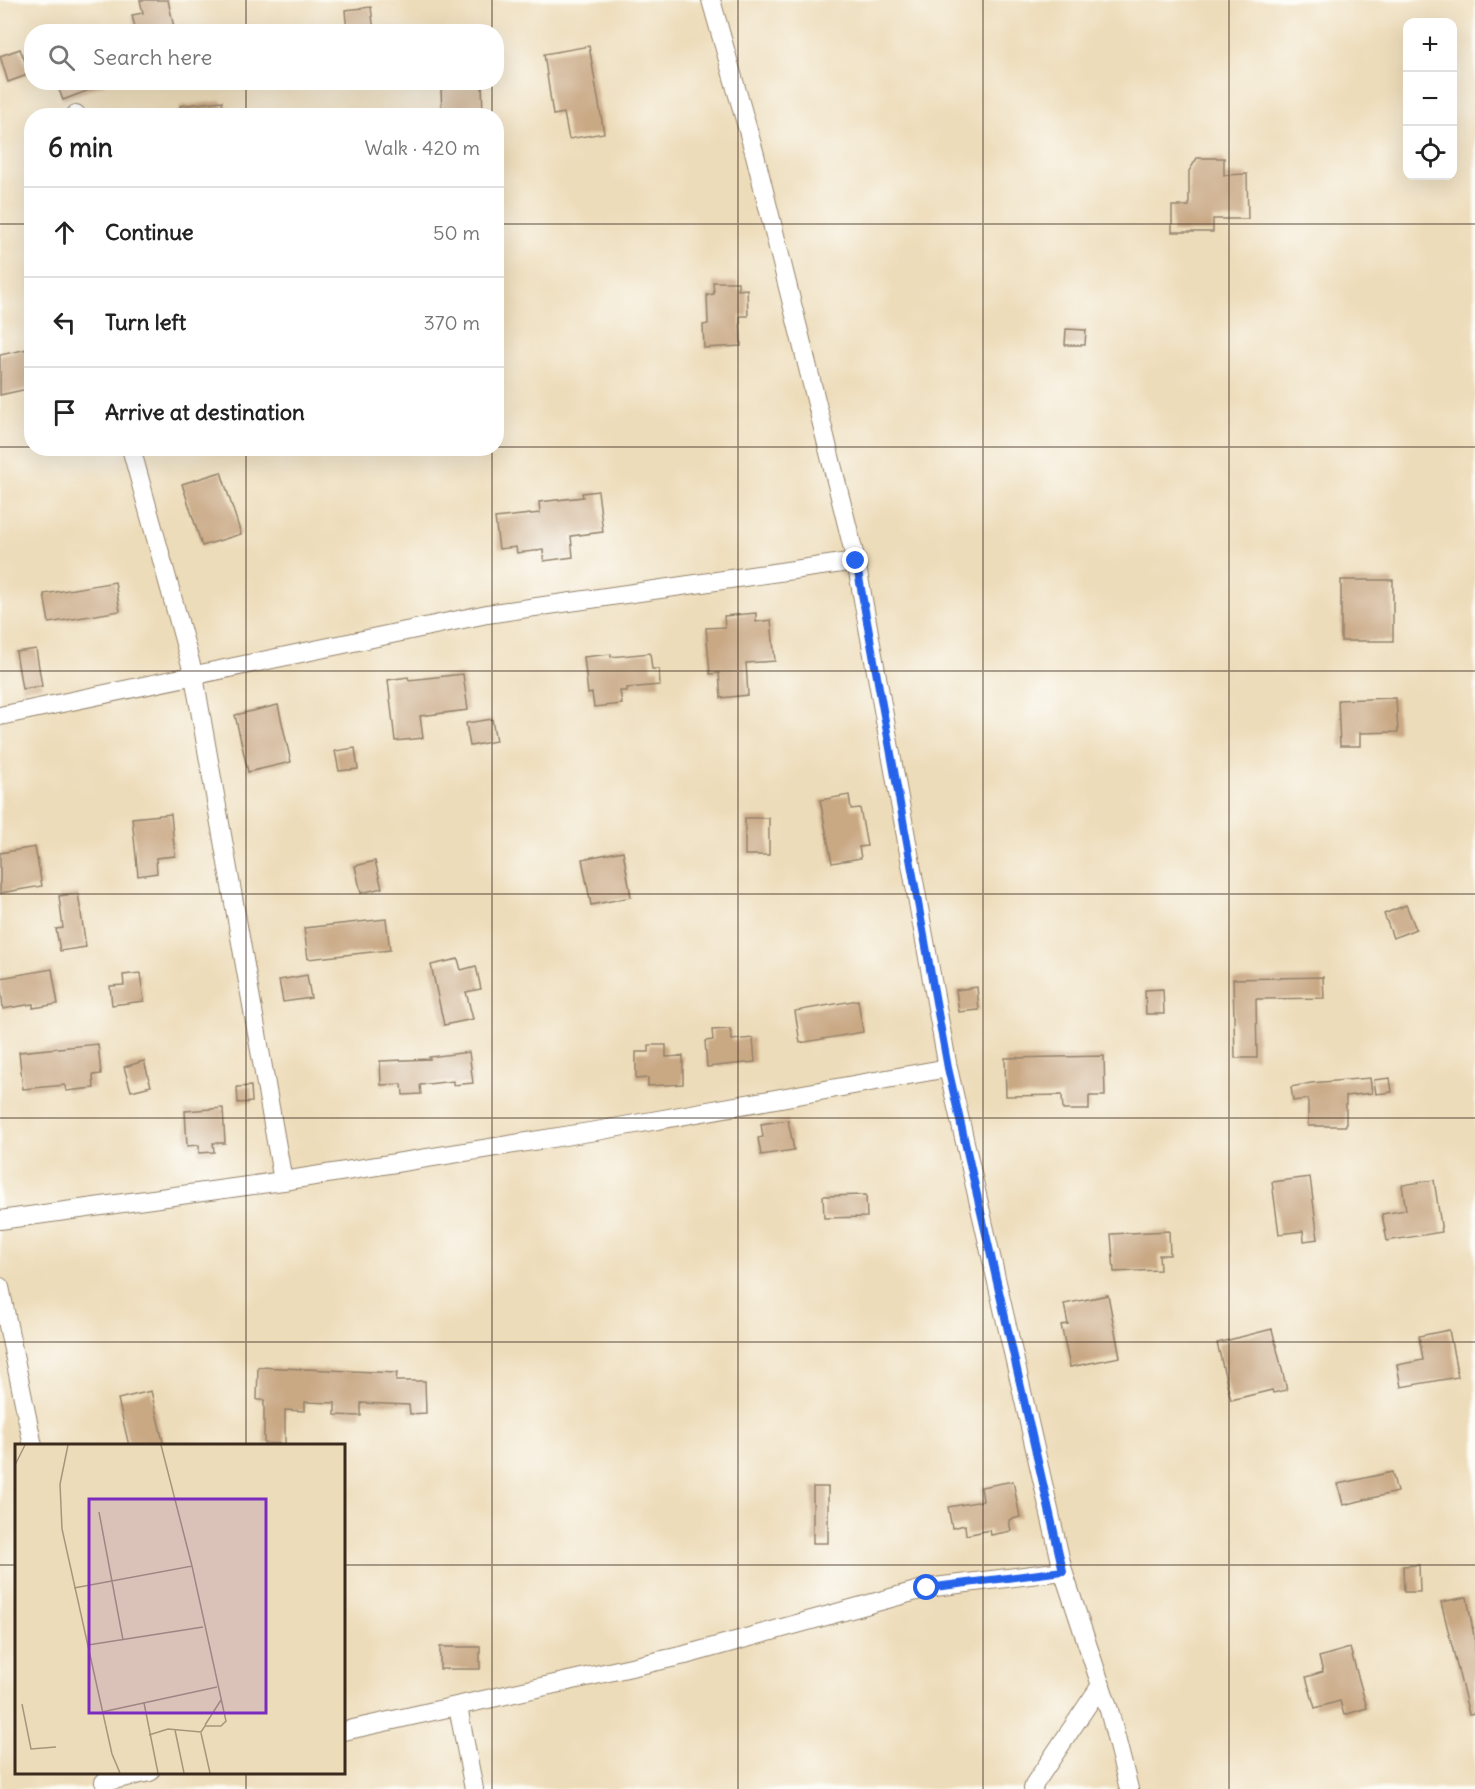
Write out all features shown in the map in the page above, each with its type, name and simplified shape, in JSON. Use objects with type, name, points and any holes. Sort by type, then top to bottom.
[{"type":"street","points":[[711,0],[755,155],[856,561],[948,1068],[1063,1571],[1109,1710],[1129,1789]]},
{"type":"street","points":[[133,456],[194,676],[283,1181]]},
{"type":"street","points":[[0,716],[487,614],[856,561]]},
{"type":"street","points":[[0,1220],[283,1181],[614,1128],[948,1068]]},
{"type":"street","points":[[0,1287],[33,1444]]},
{"type":"street","points":[[345,1731],[686,1655],[927,1588],[1063,1571]]},
{"type":"street","points":[[1033,1789],[1101,1685]]},
{"type":"street","points":[[459,1707],[474,1789]]},
{"type":"street","points":[[104,1781],[144,1774]]},
{"type":"building","points":[[140,0],[168,0],[173,24],[134,24],[132,15],[143,13]]},
{"type":"building","points":[[371,7],[373,24],[346,24],[345,10]]},
{"type":"building","points":[[589,46],[604,133],[569,139],[564,113],[553,115],[544,54]]},
{"type":"building","points":[[20,49],[24,59],[24,76],[8,82],[0,56]]},
{"type":"building","points":[[59,90],[89,90],[63,100]]},
{"type":"building","points":[[441,90],[482,90],[483,108],[442,108]]},
{"type":"building","points":[[222,101],[223,108],[180,108],[180,106]]},
{"type":"building","points":[[1197,158],[1224,158],[1224,175],[1247,174],[1248,219],[1213,219],[1213,232],[1172,232],[1172,206],[1189,206],[1189,171]]},
{"type":"building","points":[[713,282],[738,282],[738,290],[747,289],[748,316],[740,316],[741,346],[704,348],[703,325],[708,324],[707,295],[714,294]]},
{"type":"building","points":[[1066,329],[1086,330],[1085,345],[1065,345]]},
{"type":"building","points":[[24,350],[24,390],[0,395],[0,355]]},
{"type":"building","points":[[221,472],[241,534],[202,546],[182,484]]},
{"type":"building","points":[[598,491],[603,532],[571,536],[573,557],[544,561],[543,550],[517,553],[516,547],[499,549],[495,518],[540,513],[539,502],[583,497],[582,493]]},
{"type":"building","points":[[1341,580],[1393,580],[1393,641],[1341,641]]},
{"type":"building","points":[[115,582],[120,611],[49,623],[44,594]]},
{"type":"building","points":[[756,613],[756,622],[771,620],[775,661],[746,663],[748,695],[721,698],[719,673],[710,674],[706,628],[725,627],[724,616]]},
{"type":"building","points":[[36,649],[42,686],[22,689],[16,652]]},
{"type":"building","points":[[650,653],[652,669],[659,669],[660,685],[627,688],[627,691],[620,691],[622,704],[594,707],[592,693],[588,694],[584,657]]},
{"type":"building","points":[[463,674],[468,710],[420,716],[423,738],[395,741],[388,680]]},
{"type":"building","points":[[1396,698],[1398,732],[1360,733],[1360,746],[1340,746],[1338,700]]},
{"type":"building","points":[[278,705],[291,762],[248,772],[235,715]]},
{"type":"building","points":[[492,719],[496,741],[470,746],[466,723]]},
{"type":"building","points":[[355,748],[358,769],[339,771],[335,751]]},
{"type":"building","points":[[849,795],[851,809],[860,808],[867,846],[859,847],[861,858],[832,863],[820,800]]},
{"type":"building","points":[[171,814],[175,856],[156,858],[157,873],[138,876],[132,818]]},
{"type":"building","points":[[745,818],[769,818],[769,855],[745,855]]},
{"type":"building","points":[[35,847],[42,886],[0,893],[0,853]]},
{"type":"building","points":[[623,851],[631,897],[591,905],[582,859]]},
{"type":"building","points":[[375,861],[382,888],[361,893],[355,866]]},
{"type":"building","points":[[78,893],[86,947],[60,951],[56,929],[63,928],[59,896]]},
{"type":"building","points":[[1406,905],[1416,929],[1393,938],[1384,914]]},
{"type":"building","points":[[386,919],[390,950],[308,959],[304,928]]},
{"type":"building","points":[[458,959],[461,970],[476,966],[481,989],[466,992],[473,1019],[444,1025],[431,965]]},
{"type":"building","points":[[52,969],[58,1004],[33,1008],[33,1004],[3,1009],[0,978]]},
{"type":"building","points":[[140,973],[144,1001],[112,1005],[110,986],[124,985],[123,975]]},
{"type":"building","points":[[307,975],[311,998],[283,1002],[279,980]]},
{"type":"building","points":[[1323,977],[1324,998],[1256,999],[1257,1058],[1235,1058],[1233,979]]},
{"type":"building","points":[[977,987],[979,1010],[959,1012],[956,990]]},
{"type":"building","points":[[1163,989],[1164,1014],[1146,1014],[1145,990]]},
{"type":"building","points":[[858,1000],[863,1032],[800,1043],[795,1011]]},
{"type":"building","points":[[730,1029],[732,1040],[753,1038],[755,1062],[707,1067],[705,1041],[713,1040],[712,1030]]},
{"type":"building","points":[[98,1044],[101,1074],[93,1075],[94,1088],[66,1091],[65,1085],[23,1089],[19,1052]]},
{"type":"building","points":[[649,1045],[666,1045],[666,1057],[683,1056],[683,1084],[648,1086],[648,1078],[636,1079],[636,1052],[649,1052]]},
{"type":"building","points":[[469,1052],[473,1083],[453,1085],[453,1081],[420,1085],[421,1094],[403,1095],[402,1084],[381,1085],[380,1061],[430,1059],[429,1057]]},
{"type":"building","points":[[1104,1056],[1105,1096],[1089,1096],[1089,1110],[1063,1110],[1062,1095],[1006,1096],[1005,1058]]},
{"type":"building","points":[[144,1061],[151,1086],[131,1091],[124,1067]]},
{"type":"building","points":[[1370,1078],[1372,1093],[1346,1096],[1346,1126],[1308,1126],[1308,1099],[1293,1101],[1291,1087]]},
{"type":"building","points":[[1390,1078],[1392,1092],[1376,1094],[1374,1080]]},
{"type":"building","points":[[251,1086],[252,1102],[238,1103],[237,1087]]},
{"type":"building","points":[[223,1108],[225,1143],[213,1143],[214,1152],[199,1153],[199,1145],[187,1146],[185,1111]]},
{"type":"building","points":[[788,1120],[794,1150],[761,1155],[758,1138],[763,1137],[761,1124]]},
{"type":"building","points":[[1310,1177],[1318,1239],[1304,1241],[1303,1231],[1279,1234],[1272,1182]]},
{"type":"building","points":[[1434,1180],[1442,1232],[1387,1241],[1382,1214],[1406,1210],[1402,1185]]},
{"type":"building","points":[[866,1195],[867,1217],[824,1218],[823,1196]]},
{"type":"building","points":[[1169,1231],[1170,1255],[1159,1255],[1160,1270],[1114,1272],[1111,1234]]},
{"type":"building","points":[[1108,1295],[1120,1357],[1070,1367],[1061,1325],[1068,1324],[1064,1304]]},
{"type":"building","points":[[1272,1329],[1287,1390],[1273,1393],[1272,1390],[1231,1400],[1217,1343]]},
{"type":"building","points":[[1449,1330],[1458,1377],[1401,1387],[1397,1365],[1423,1360],[1419,1336]]},
{"type":"building","points":[[258,1367],[397,1373],[396,1381],[425,1381],[426,1413],[410,1414],[409,1405],[361,1403],[361,1416],[335,1415],[335,1403],[305,1402],[305,1411],[285,1410],[285,1444],[264,1443],[264,1400],[257,1400]]},
{"type":"building","points":[[151,1391],[164,1444],[129,1444],[118,1399]]},
{"type":"building","points":[[1392,1472],[1397,1492],[1343,1505],[1338,1484]]},
{"type":"building","points":[[1013,1481],[1020,1517],[1009,1520],[1011,1531],[991,1535],[990,1530],[966,1535],[965,1525],[952,1528],[948,1507],[983,1501],[981,1487]]},
{"type":"building","points":[[813,1487],[828,1487],[828,1543],[813,1543]]},
{"type":"building","points":[[1419,1565],[1420,1592],[1404,1592],[1403,1566]]},
{"type":"building","points":[[1467,1597],[1475,1642],[1475,1713],[1469,1714],[1441,1602]]},
{"type":"building","points":[[440,1647],[480,1647],[480,1669],[440,1669]]},
{"type":"building","points":[[1350,1648],[1367,1708],[1344,1715],[1340,1701],[1315,1708],[1306,1677],[1323,1672],[1319,1657]]},
{"type":"route","points":[[856,561],[948,1068],[1063,1571],[927,1588]]}]
